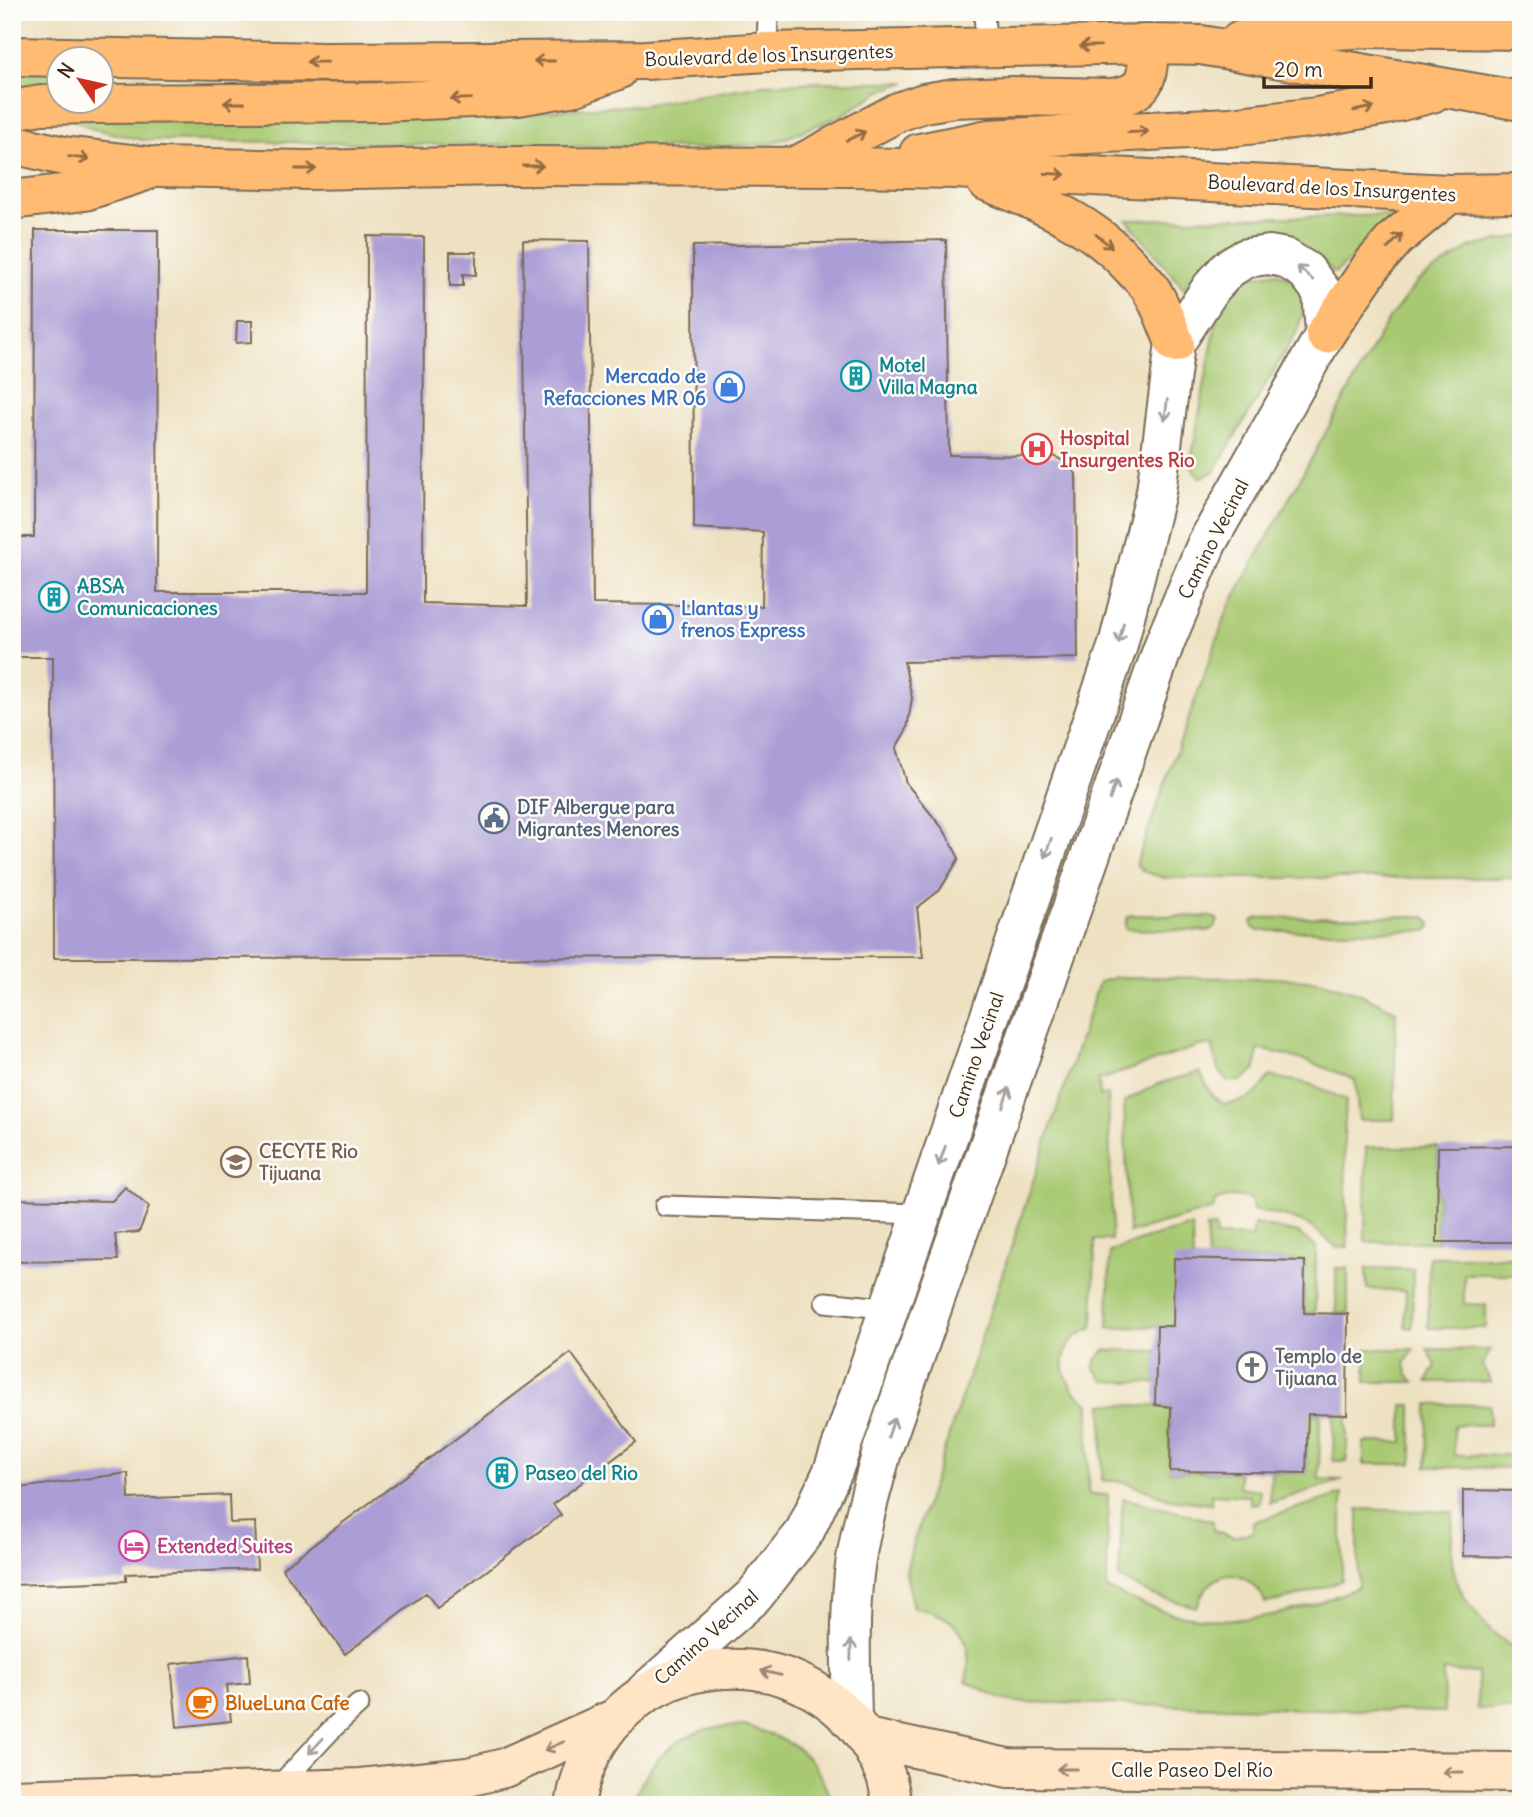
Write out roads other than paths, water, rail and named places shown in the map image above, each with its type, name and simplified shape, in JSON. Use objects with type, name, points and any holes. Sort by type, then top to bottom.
[{"type":"main road","points":[[1201,46],[1302,33],[1370,28],[1521,30]]},
{"type":"main road","name":"Boulevard de los Insurgentes","points":[[12,56],[327,62],[646,60],[767,52],[985,30],[1201,46],[1521,102]]},
{"type":"main road","points":[[794,166],[898,112],[924,103],[1012,96],[1125,96],[1138,91],[1146,81],[1150,44]]},
{"type":"main road","points":[[12,110],[41,105],[378,102],[518,96],[576,86],[646,60]]},
{"type":"main road","points":[[852,167],[988,139],[1230,127],[1317,117],[1386,105],[1446,89],[1521,78]]},
{"type":"main road","name":"Boulevard de los Insurgentes","points":[[12,144],[64,156],[158,167],[308,170],[502,166],[852,167],[954,169],[1449,194],[1521,193]]},
{"type":"main road","points":[[12,200],[85,191],[158,167]]},
{"type":"main road","points":[[954,169],[1046,205],[1100,237],[1120,254],[1152,291],[1175,342]]},
{"type":"main road","points":[[1325,334],[1373,264],[1396,238],[1449,194]]},
{"type":"main road","points":[[12,1799],[360,1788],[468,1777],[504,1768],[627,1708],[680,1676],[726,1668],[773,1672],[816,1689],[860,1728],[886,1776],[892,1805]]},
{"type":"main road","points":[[575,1805],[578,1787],[592,1750],[627,1708]]},
{"type":"main road","name":"Calle Paseo Del Río","points":[[860,1728],[1008,1768],[1521,1772]]},
{"type":"street","points":[[1175,342],[1211,288],[1228,269],[1246,258],[1269,255],[1285,258],[1306,271],[1322,292],[1325,334]]},
{"type":"street","name":"Camino Vecinal","points":[[860,1728],[851,1652],[854,1574],[866,1510],[884,1448],[1183,595],[1208,542],[1325,334]]},
{"type":"street","name":"Camino Vecinal","points":[[627,1708],[754,1596],[805,1531],[833,1471],[1118,645],[1156,492],[1175,342]]},
{"type":"lane","points":[[767,52],[768,12]]},
{"type":"lane","points":[[666,1206],[922,1213]]},
{"type":"lane","points":[[825,1302],[930,1316]]},
{"type":"lane","points":[[275,1790],[359,1704]]},
{"type":"place","name":"Motel Villa Magna","points":[[856,376]]},
{"type":"place","name":"Mercado de Refacciones MR 06","points":[[729,387]]},
{"type":"place","name":"Hospital Insurgentes Rio","points":[[1037,449]]},
{"type":"place","name":"ABSA Comunicaciones","points":[[54,597]]},
{"type":"place","name":"Llantas y frenos Express","points":[[658,619]]},
{"type":"place","name":"DIF Albergue para Migrantes Menores","points":[[494,818]]},
{"type":"place","name":"CECYTE Rio Tijuana","points":[[236,1162]]},
{"type":"place","name":"Templo de Tijuana","points":[[1252,1367]]},
{"type":"place","name":"Paseo del Rio","points":[[502,1473]]},
{"type":"place","name":"Extended Suites","points":[[134,1546]]},
{"type":"place","name":"BlueLuna Cafe","points":[[202,1703]]}]
